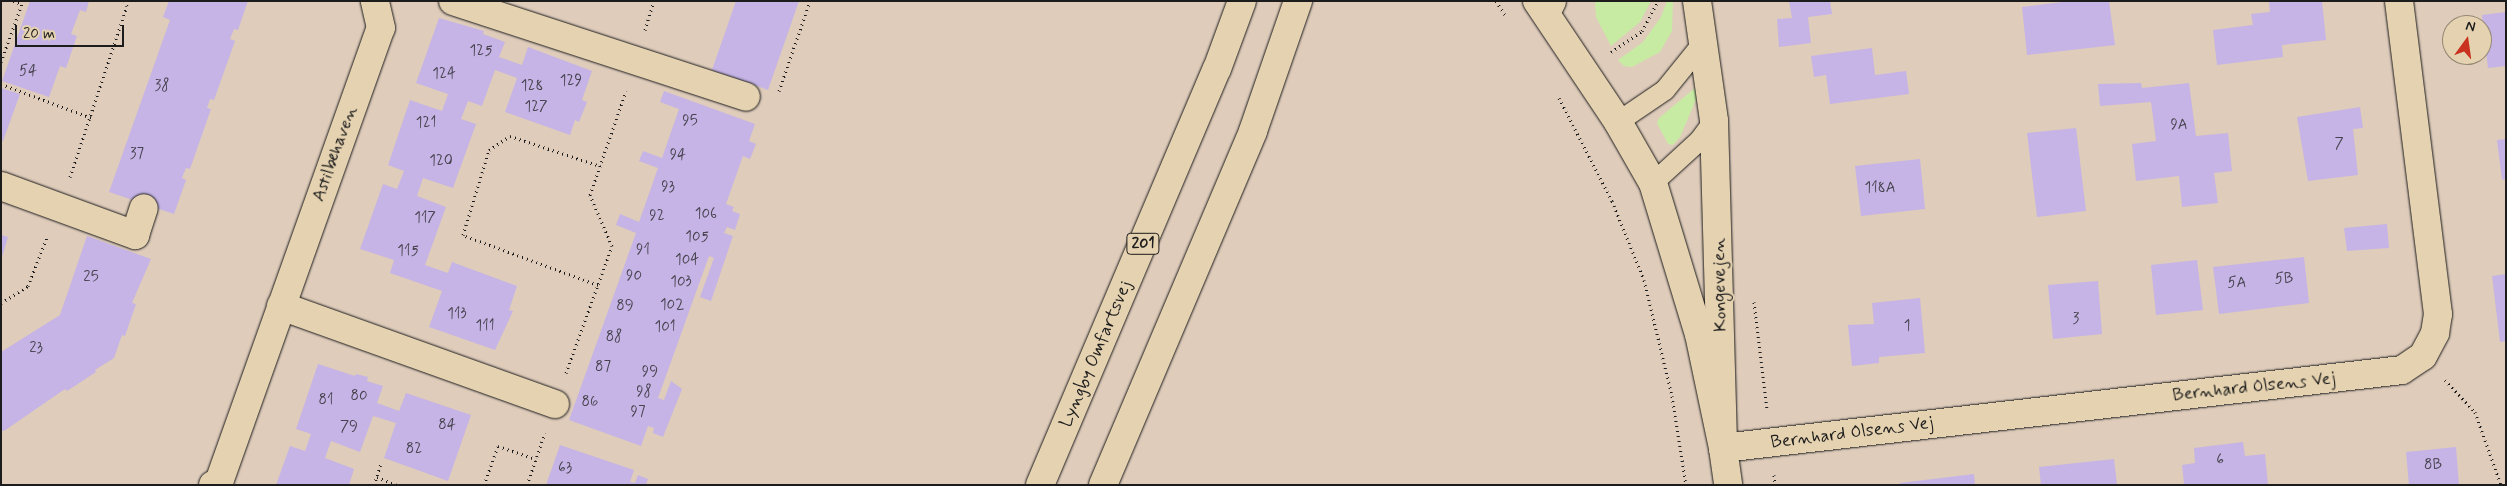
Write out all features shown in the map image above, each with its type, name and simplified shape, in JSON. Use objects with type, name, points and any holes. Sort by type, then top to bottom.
[{"type":"main road","name":"Astilbehaven","points":[[217,484],[381,28],[375,1]]},
{"type":"main road","points":[[453,1],[746,97]]},
{"type":"main road","name":"Lyngby Omfartsvej","points":[[1040,485],[1217,69],[1242,1]]},
{"type":"main road","points":[[1103,485],[1253,131],[1298,1]]},
{"type":"main road","name":"Kongevejen","points":[[1697,1],[1714,121],[1724,448],[1728,485]]},
{"type":"main road","name":"Bernhard Olsens Vej","points":[[1724,448],[2402,370],[2423,356],[2435,334],[2438,314],[2399,1]]},
{"type":"main road","name":"Kongevejen","points":[[1545,5],[1618,122],[1653,183],[1699,334],[1724,448]]},
{"type":"main road","points":[[1,186],[135,235],[144,208]]},
{"type":"main road","points":[[281,306],[555,404]]},
{"type":"lane","points":[[1618,122],[1665,90],[1703,43]]},
{"type":"lane","points":[[1653,183],[1700,140],[1714,121]]},
{"type":"path","points":[[1,62],[22,3],[13,1]]},
{"type":"path","points":[[1,303],[28,286],[92,118],[127,6],[125,1]]},
{"type":"path","points":[[527,485],[612,246],[590,195],[654,1]]},
{"type":"path","points":[[746,97],[774,106],[810,1]]},
{"type":"path","points":[[1496,1],[1507,18]]},
{"type":"path","points":[[1,84],[92,118]]},
{"type":"path","points":[[1556,91],[1612,201],[1644,280],[1672,396],[1686,485]]},
{"type":"path","points":[[598,285],[463,235],[489,150],[510,136],[600,166]]},
{"type":"path","points":[[2423,356],[2475,412],[2501,485]]},
{"type":"path","points":[[484,485],[498,446],[536,459]]},
{"type":"path","points":[[374,485],[381,463]]},
{"type":"path","points":[[377,478],[397,485]]},
{"type":"green space","points":[[1595,1],[1651,1],[1640,22],[1611,46],[1596,17]]},
{"type":"green space","points":[[1667,1],[1673,1],[1672,31],[1660,52],[1632,67],[1624,66],[1618,60],[1643,42],[1661,17]]},
{"type":"green space","points":[[1695,88],[1698,95],[1680,137],[1673,145],[1668,144],[1657,123],[1659,118]]},
{"type":"building","points":[[30,1],[89,1],[86,12],[80,10],[71,34],[77,36],[66,68],[60,66],[49,97],[2,81]]},
{"type":"building","points":[[169,1],[248,1],[238,30],[234,29],[230,39],[235,41],[214,100],[210,99],[207,108],[211,109],[190,169],[186,168],[182,178],[186,180],[174,214],[109,192],[170,20],[163,17]]},
{"type":"building","points":[[736,1],[799,1],[768,90],[712,70]]},
{"type":"building","points":[[1789,1],[1830,1],[1832,14],[1808,17],[1811,43],[1779,47],[1777,19],[1792,18]]},
{"type":"building","points":[[2071,1],[2109,1],[2115,45],[2027,55],[2022,7]]},
{"type":"building","points":[[2269,1],[2322,1],[2326,40],[2282,45],[2283,57],[2217,65],[2213,30],[2253,25],[2251,14],[2270,12]]},
{"type":"building","points":[[2506,12],[2506,66],[2488,68],[2488,65],[2492,65],[2492,15],[2482,15]]},
{"type":"building","points":[[439,18],[484,31],[483,34],[505,42],[499,57],[522,65],[528,47],[592,71],[582,100],[587,102],[579,122],[575,120],[570,135],[505,112],[517,78],[495,70],[482,106],[468,101],[461,119],[476,124],[453,188],[423,178],[417,196],[446,207],[425,265],[448,273],[452,262],[517,286],[509,310],[513,311],[495,350],[429,327],[442,291],[390,273],[394,260],[360,249],[383,184],[397,189],[404,171],[388,165],[410,100],[442,111],[448,94],[416,83]]},
{"type":"building","points":[[1872,48],[1875,75],[1906,71],[1909,94],[1830,104],[1826,75],[1814,77],[1811,56]]},
{"type":"building","points":[[2141,83],[2142,88],[2189,83],[2196,136],[2228,133],[2232,171],[2214,173],[2218,203],[2182,207],[2179,176],[2136,181],[2132,144],[2156,141],[2151,102],[2100,106],[2098,84]]},
{"type":"building","points":[[1,88],[20,94],[3,141],[1,140]]},
{"type":"building","points":[[664,91],[755,124],[749,141],[756,144],[750,159],[743,156],[726,204],[734,207],[732,211],[740,214],[735,230],[727,227],[724,233],[733,236],[711,301],[700,297],[714,258],[709,256],[658,398],[664,400],[671,381],[682,389],[663,437],[653,433],[654,428],[648,426],[641,446],[569,420],[636,233],[616,225],[620,214],[639,222],[658,168],[639,161],[643,151],[662,158],[679,109],[660,102]]},
{"type":"building","points":[[2360,107],[2363,128],[2353,129],[2358,175],[2308,181],[2297,117]]},
{"type":"building","points":[[2076,128],[2086,211],[2037,217],[2027,133]]},
{"type":"building","points":[[2506,139],[2506,179],[2502,180],[2497,140]]},
{"type":"building","points":[[1920,159],[1925,209],[1861,216],[1855,166]]},
{"type":"building","points":[[2387,224],[2389,248],[2347,251],[2344,228]]},
{"type":"building","points":[[1,235],[8,237],[2,257],[1,257]]},
{"type":"building","points":[[87,236],[151,259],[132,303],[136,304],[125,336],[122,335],[114,358],[95,370],[96,372],[67,391],[65,389],[4,431],[1,430],[1,352],[60,315]]},
{"type":"building","points":[[2304,257],[2309,303],[2219,314],[2213,267]]},
{"type":"building","points":[[2197,260],[2203,310],[2156,315],[2151,265]]},
{"type":"building","points":[[2506,274],[2506,341],[2500,342],[2492,276]]},
{"type":"building","points":[[2098,281],[2102,334],[2053,339],[2048,285]]},
{"type":"building","points":[[1920,298],[1925,353],[1879,357],[1879,363],[1852,366],[1848,325],[1874,324],[1872,303]]},
{"type":"building","points":[[318,364],[355,376],[356,374],[368,377],[367,381],[383,386],[377,403],[399,411],[406,393],[471,415],[448,481],[384,458],[396,423],[373,416],[360,452],[331,441],[325,458],[354,469],[349,485],[276,485],[290,446],[305,451],[311,434],[296,429]]},
{"type":"building","points":[[2243,442],[2245,456],[2265,454],[2268,485],[2184,484],[2182,465],[2195,463],[2194,448]]},
{"type":"building","points":[[560,445],[634,470],[630,482],[635,483],[638,475],[648,479],[646,485],[546,485]]},
{"type":"building","points":[[2456,447],[2459,485],[2409,485],[2406,452]]},
{"type":"building","points":[[2114,459],[2117,485],[2041,485],[2039,467]]},
{"type":"building","points":[[1974,474],[1975,485],[1900,485],[1900,483]]}]
